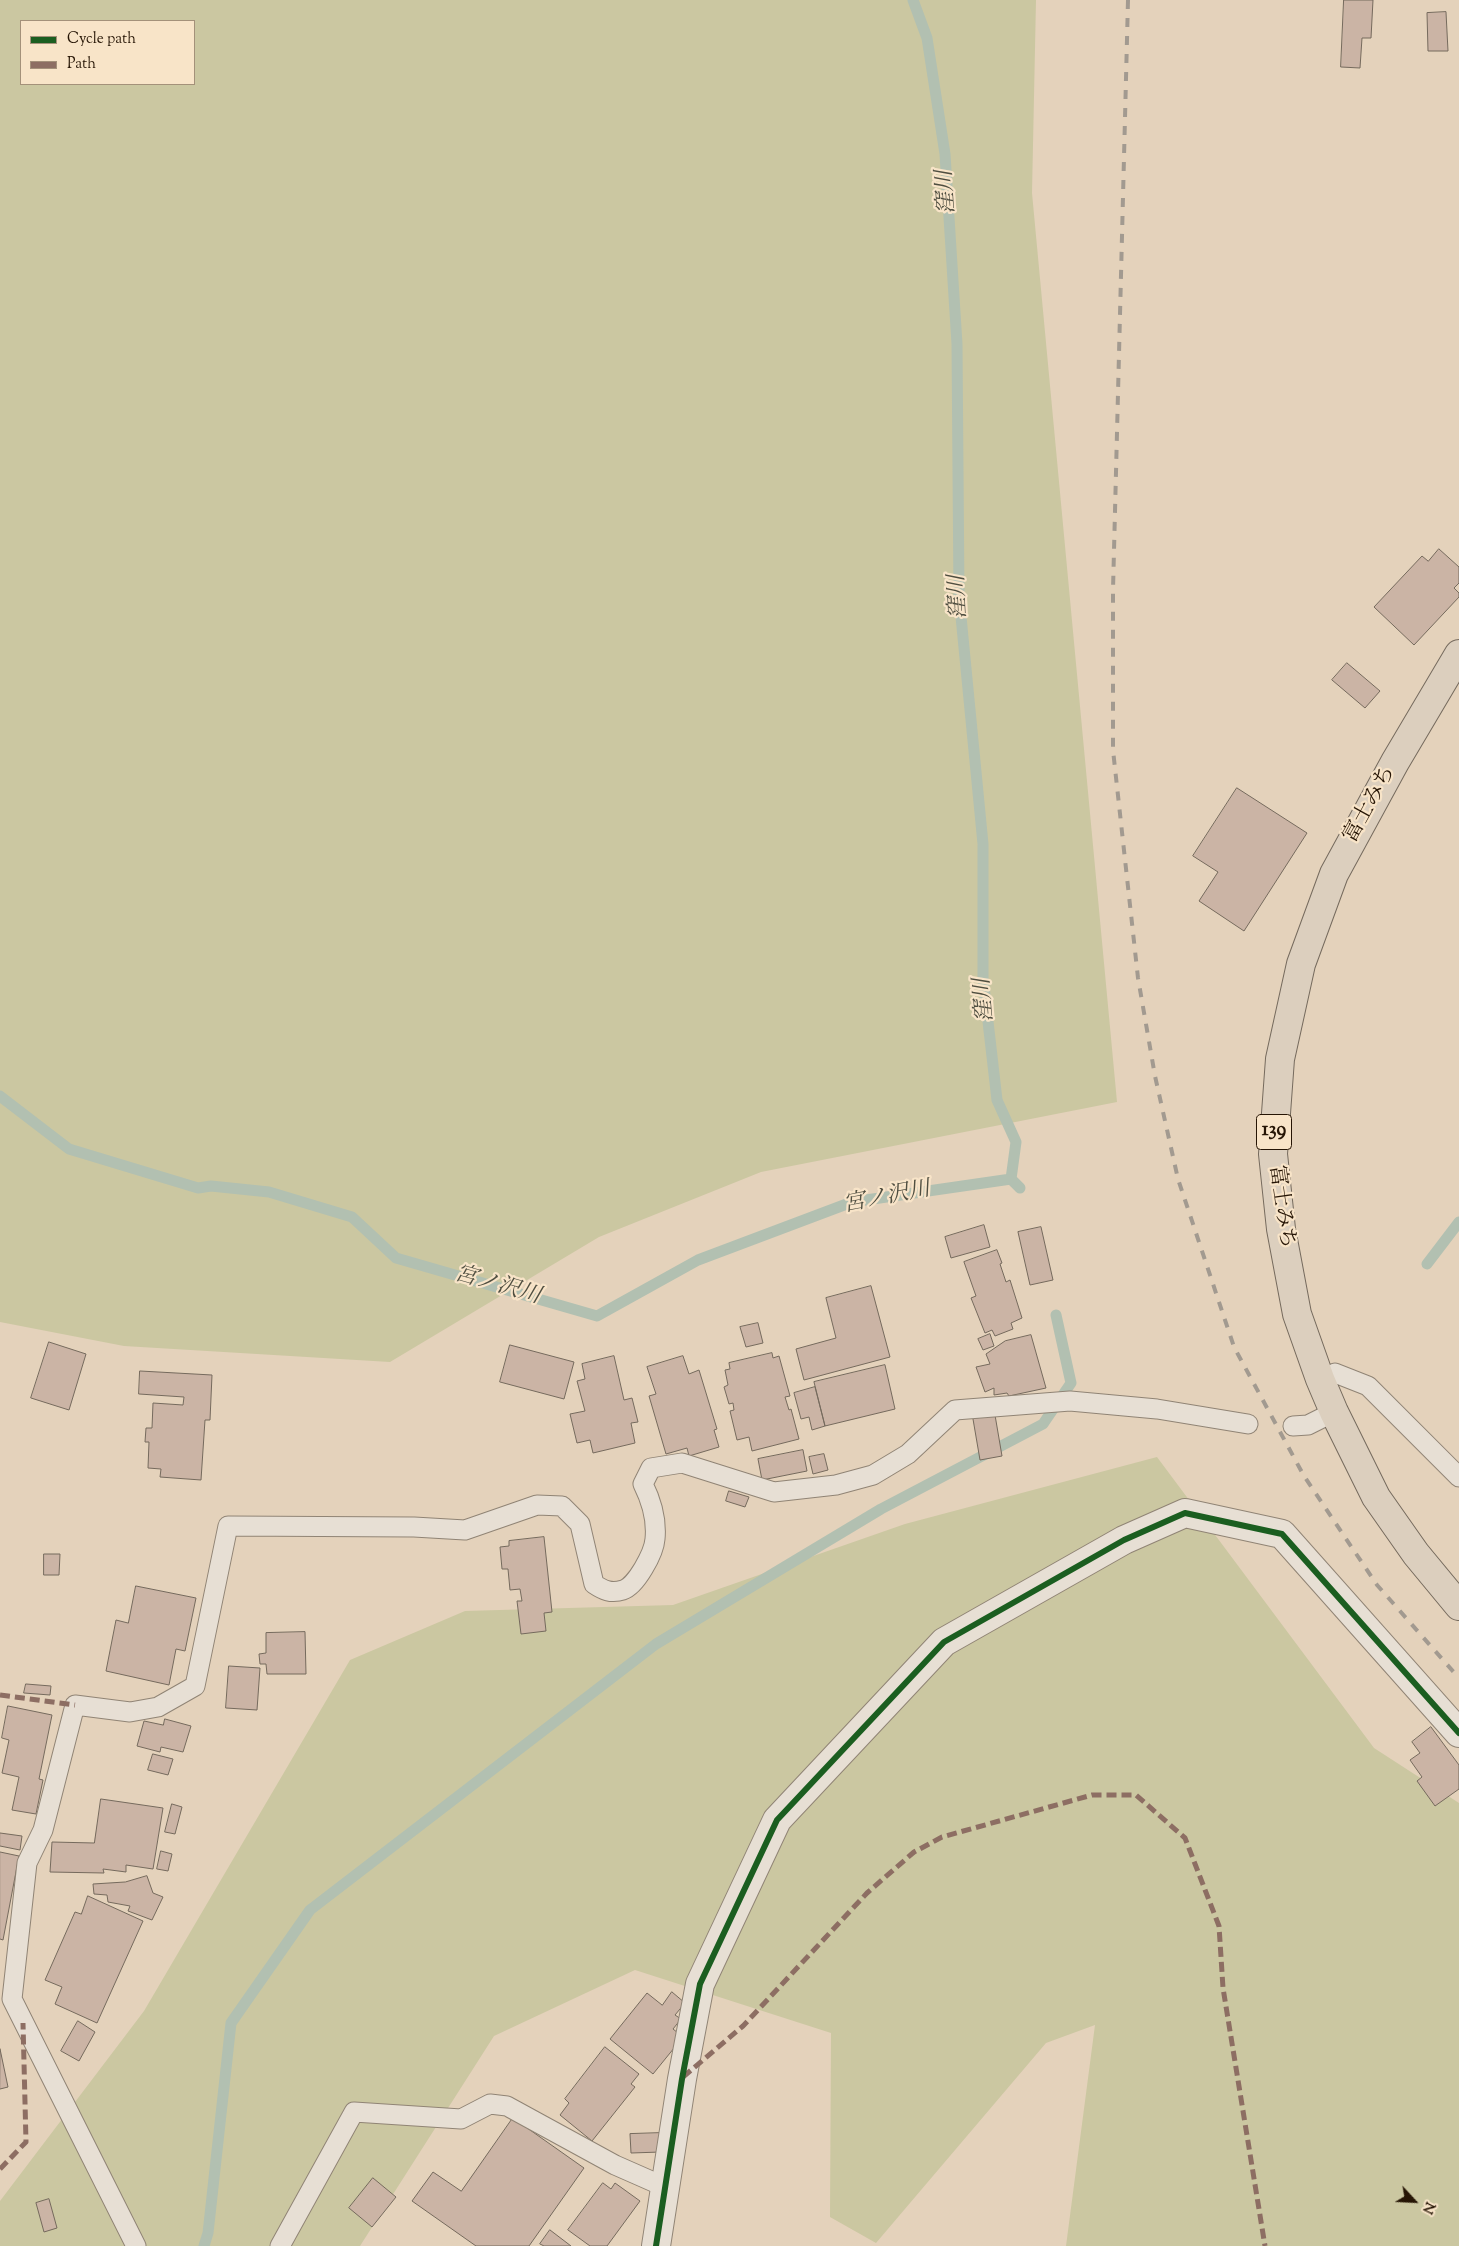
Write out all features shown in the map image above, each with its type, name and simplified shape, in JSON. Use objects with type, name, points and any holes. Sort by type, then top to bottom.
[{"type":"highway","name":"富士みち","points":[[1459,654],[1395,762],[1334,874],[1301,964],[1280,1059],[1273,1154],[1281,1229],[1297,1314],[1320,1379],[1334,1412],[1376,1497],[1416,1554],[1459,1606]]},
{"type":"street","points":[[656,2246],[682,2079],[700,1984],[777,1820],[944,1642],[1124,1540],[1185,1513],[1282,1534],[1459,1733]]},
{"type":"lane","points":[[1320,1379],[1335,1373],[1368,1386],[1459,1477]]},
{"type":"lane","points":[[136,2246],[12,1999],[27,1862],[43,1830],[75,1705],[130,1712],[158,1707],[195,1686],[228,1526],[414,1527],[465,1530],[537,1505],[562,1506],[580,1524],[594,1584],[605,1592],[624,1590],[637,1578],[647,1561],[655,1541],[654,1506],[643,1484],[651,1468],[682,1464],[774,1492],[836,1485],[873,1475],[908,1454],[955,1410],[1060,1402],[1157,1409],[1248,1424]]},
{"type":"lane","points":[[1293,1426],[1308,1425],[1334,1412]]},
{"type":"lane","points":[[280,2246],[354,2112],[461,2119],[490,2104],[507,2106],[615,2164],[665,2187]]},
{"type":"shaded area","points":[[0,0],[1036,0],[1032,193],[1117,1102],[761,1172],[599,1237],[390,1362],[124,1346],[0,1322]]},
{"type":"shaded area","points":[[1157,1457],[1374,1748],[1459,1803],[1459,2246],[1066,2246],[1095,2025],[1046,2043],[876,2243],[830,2217],[831,2033],[635,1970],[494,2036],[360,2246],[0,2246],[0,2201],[144,2011],[350,1660],[465,1611],[673,1605],[905,1524]]},
{"type":"building","points":[[1344,0],[1373,0],[1371,38],[1362,38],[1360,68],[1341,67]]},
{"type":"building","points":[[1446,12],[1448,51],[1428,51],[1427,13]]},
{"type":"building","points":[[1439,549],[1459,567],[1459,583],[1454,588],[1459,593],[1459,597],[1414,645],[1374,607],[1422,556],[1428,561]]},
{"type":"building","points":[[1347,663],[1380,691],[1365,708],[1332,680]]},
{"type":"building","points":[[1237,788],[1307,833],[1244,931],[1199,901],[1218,872],[1193,856]]},
{"type":"building","points":[[984,1225],[990,1247],[951,1258],[945,1237]]},
{"type":"building","points":[[1041,1227],[1053,1280],[1030,1285],[1018,1232]]},
{"type":"building","points":[[997,1250],[1006,1282],[1010,1280],[1022,1318],[1011,1323],[1013,1329],[995,1336],[992,1330],[985,1333],[971,1298],[976,1296],[964,1262]]},
{"type":"building","points":[[871,1286],[890,1357],[804,1380],[796,1349],[836,1338],[826,1298]]},
{"type":"building","points":[[758,1323],[763,1343],[746,1347],[740,1327]]},
{"type":"building","points":[[990,1334],[994,1346],[983,1350],[978,1339]]},
{"type":"building","points":[[1031,1335],[1046,1388],[1009,1396],[1007,1393],[994,1395],[994,1388],[985,1392],[976,1367],[990,1364],[986,1354],[1005,1341]]},
{"type":"building","points":[[49,1342],[86,1354],[69,1410],[31,1398]]},
{"type":"building","points":[[510,1345],[574,1362],[564,1399],[500,1382]]},
{"type":"building","points":[[772,1353],[773,1358],[779,1356],[790,1396],[785,1397],[789,1410],[791,1409],[799,1439],[752,1451],[749,1437],[737,1440],[730,1411],[734,1410],[733,1403],[729,1404],[724,1387],[728,1385],[725,1370],[730,1369],[729,1363]]},
{"type":"building","points":[[614,1356],[624,1400],[632,1398],[638,1422],[631,1423],[635,1443],[593,1453],[590,1440],[577,1443],[570,1414],[585,1411],[577,1381],[585,1379],[582,1364]]},
{"type":"building","points":[[683,1356],[689,1374],[699,1370],[717,1429],[714,1430],[719,1447],[689,1456],[687,1448],[666,1454],[649,1396],[656,1394],[647,1367]]},
{"type":"building","points":[[885,1365],[895,1409],[825,1426],[814,1382]]},
{"type":"building","points":[[140,1371],[212,1375],[210,1420],[205,1420],[201,1480],[160,1477],[161,1469],[148,1468],[149,1442],[145,1442],[146,1428],[152,1428],[153,1403],[183,1405],[184,1397],[139,1394]]},
{"type":"building","points":[[815,1387],[825,1426],[812,1430],[809,1417],[801,1419],[794,1393]]},
{"type":"building","points":[[995,1415],[1002,1456],[980,1460],[973,1419]]},
{"type":"building","points":[[803,1450],[807,1471],[762,1480],[758,1459]]},
{"type":"building","points":[[824,1454],[828,1470],[813,1474],[809,1457]]},
{"type":"building","points":[[729,1491],[749,1497],[745,1507],[726,1501]]},
{"type":"building","points":[[544,1537],[552,1612],[544,1613],[546,1631],[521,1634],[517,1601],[522,1601],[520,1589],[510,1590],[508,1569],[502,1569],[500,1547],[509,1546],[509,1541]]},
{"type":"building","points":[[44,1554],[60,1554],[59,1575],[44,1575]]},
{"type":"building","points":[[136,1586],[196,1598],[185,1651],[176,1649],[169,1685],[106,1671],[116,1620],[128,1623]]},
{"type":"building","points":[[305,1632],[306,1674],[267,1674],[266,1664],[260,1664],[259,1654],[266,1653],[266,1633]]},
{"type":"building","points":[[229,1666],[260,1668],[257,1710],[226,1708]]},
{"type":"building","points":[[26,1684],[51,1686],[50,1695],[24,1693]]},
{"type":"building","points":[[8,1706],[52,1715],[39,1779],[43,1780],[36,1814],[12,1810],[19,1777],[2,1773],[9,1740],[2,1738]]},
{"type":"building","points":[[165,1719],[191,1726],[183,1752],[161,1747],[160,1752],[137,1746],[144,1721],[163,1725]]},
{"type":"building","points":[[1431,1727],[1459,1765],[1459,1789],[1435,1806],[1417,1781],[1422,1777],[1410,1760],[1420,1753],[1412,1742]]},
{"type":"building","points":[[153,1754],[173,1759],[168,1775],[148,1770]]},
{"type":"building","points":[[101,1799],[163,1808],[153,1869],[126,1865],[126,1872],[103,1869],[104,1873],[50,1872],[52,1842],[94,1843]]},
{"type":"building","points":[[172,1804],[182,1807],[175,1834],[165,1832]]},
{"type":"building","points":[[0,1833],[22,1836],[20,1850],[0,1846]]},
{"type":"building","points":[[161,1851],[172,1854],[168,1871],[157,1869]]},
{"type":"building","points":[[0,1852],[19,1856],[3,1940],[0,1939]]},
{"type":"building","points":[[147,1876],[153,1893],[163,1897],[152,1920],[128,1911],[130,1906],[108,1902],[107,1895],[94,1894],[93,1884],[125,1882]]},
{"type":"building","points":[[88,1896],[143,1921],[97,2023],[55,2004],[62,1987],[45,1980],[75,1912],[81,1914]]},
{"type":"building","points":[[672,1992],[685,2003],[675,2015],[681,2019],[673,2029],[683,2037],[653,2074],[610,2039],[647,1993],[662,2005]]},
{"type":"building","points":[[78,2021],[95,2032],[79,2061],[61,2051]]},
{"type":"building","points":[[605,2047],[639,2074],[631,2084],[635,2087],[592,2141],[560,2115],[569,2103],[565,2099]]},
{"type":"building","points":[[0,2049],[8,2087],[0,2089]]},
{"type":"building","points":[[513,2118],[584,2168],[529,2246],[476,2246],[412,2201],[433,2172],[461,2191]]},
{"type":"building","points":[[661,2133],[661,2152],[631,2153],[630,2134]]},
{"type":"building","points":[[373,2178],[396,2197],[372,2227],[349,2208]]},
{"type":"building","points":[[603,2183],[611,2189],[615,2183],[640,2201],[607,2246],[590,2246],[568,2230]]},
{"type":"building","points":[[49,2199],[57,2228],[44,2232],[36,2203]]},
{"type":"building","points":[[550,2230],[571,2246],[544,2246],[540,2244]]},
{"type":"waterway","name":"窪川","points":[[913,0],[927,38],[945,154],[957,344],[959,596],[983,844],[983,978],[997,1100],[1016,1142],[1011,1179]]},
{"type":"waterway","name":"宮ノ沢川","points":[[0,1096],[69,1149],[198,1188],[211,1186],[269,1192],[352,1217],[396,1258],[597,1316],[698,1260],[852,1202],[1011,1179]]},
{"type":"waterway","name":"窪川","points":[[1011,1179],[1020,1188]]},
{"type":"waterway","name":"窪川","points":[[1427,1264],[1459,1222]]},
{"type":"waterway","points":[[204,2246],[208,2233],[231,2023],[310,1910],[656,1644],[881,1509],[1043,1424],[1071,1383],[1056,1315]]},
{"type":"railway","points":[[1128,0],[1113,590],[1113,750],[1138,978],[1155,1076],[1178,1179],[1234,1347],[1304,1476],[1377,1585],[1459,1678]]},
{"type":"marked path","points":[[0,1695],[75,1705]]},
{"type":"marked path","points":[[683,2077],[743,2026],[867,1893],[914,1852],[942,1837],[1092,1795],[1136,1795],[1185,1838],[1219,1926],[1223,1988],[1265,2246]]},
{"type":"marked path","points":[[0,2169],[26,2142],[23,2023]]},
{"type":"cycle path","points":[[656,2246],[682,2079],[700,1984],[777,1820],[944,1642],[1124,1540],[1185,1513],[1282,1534],[1459,1733]]}]
